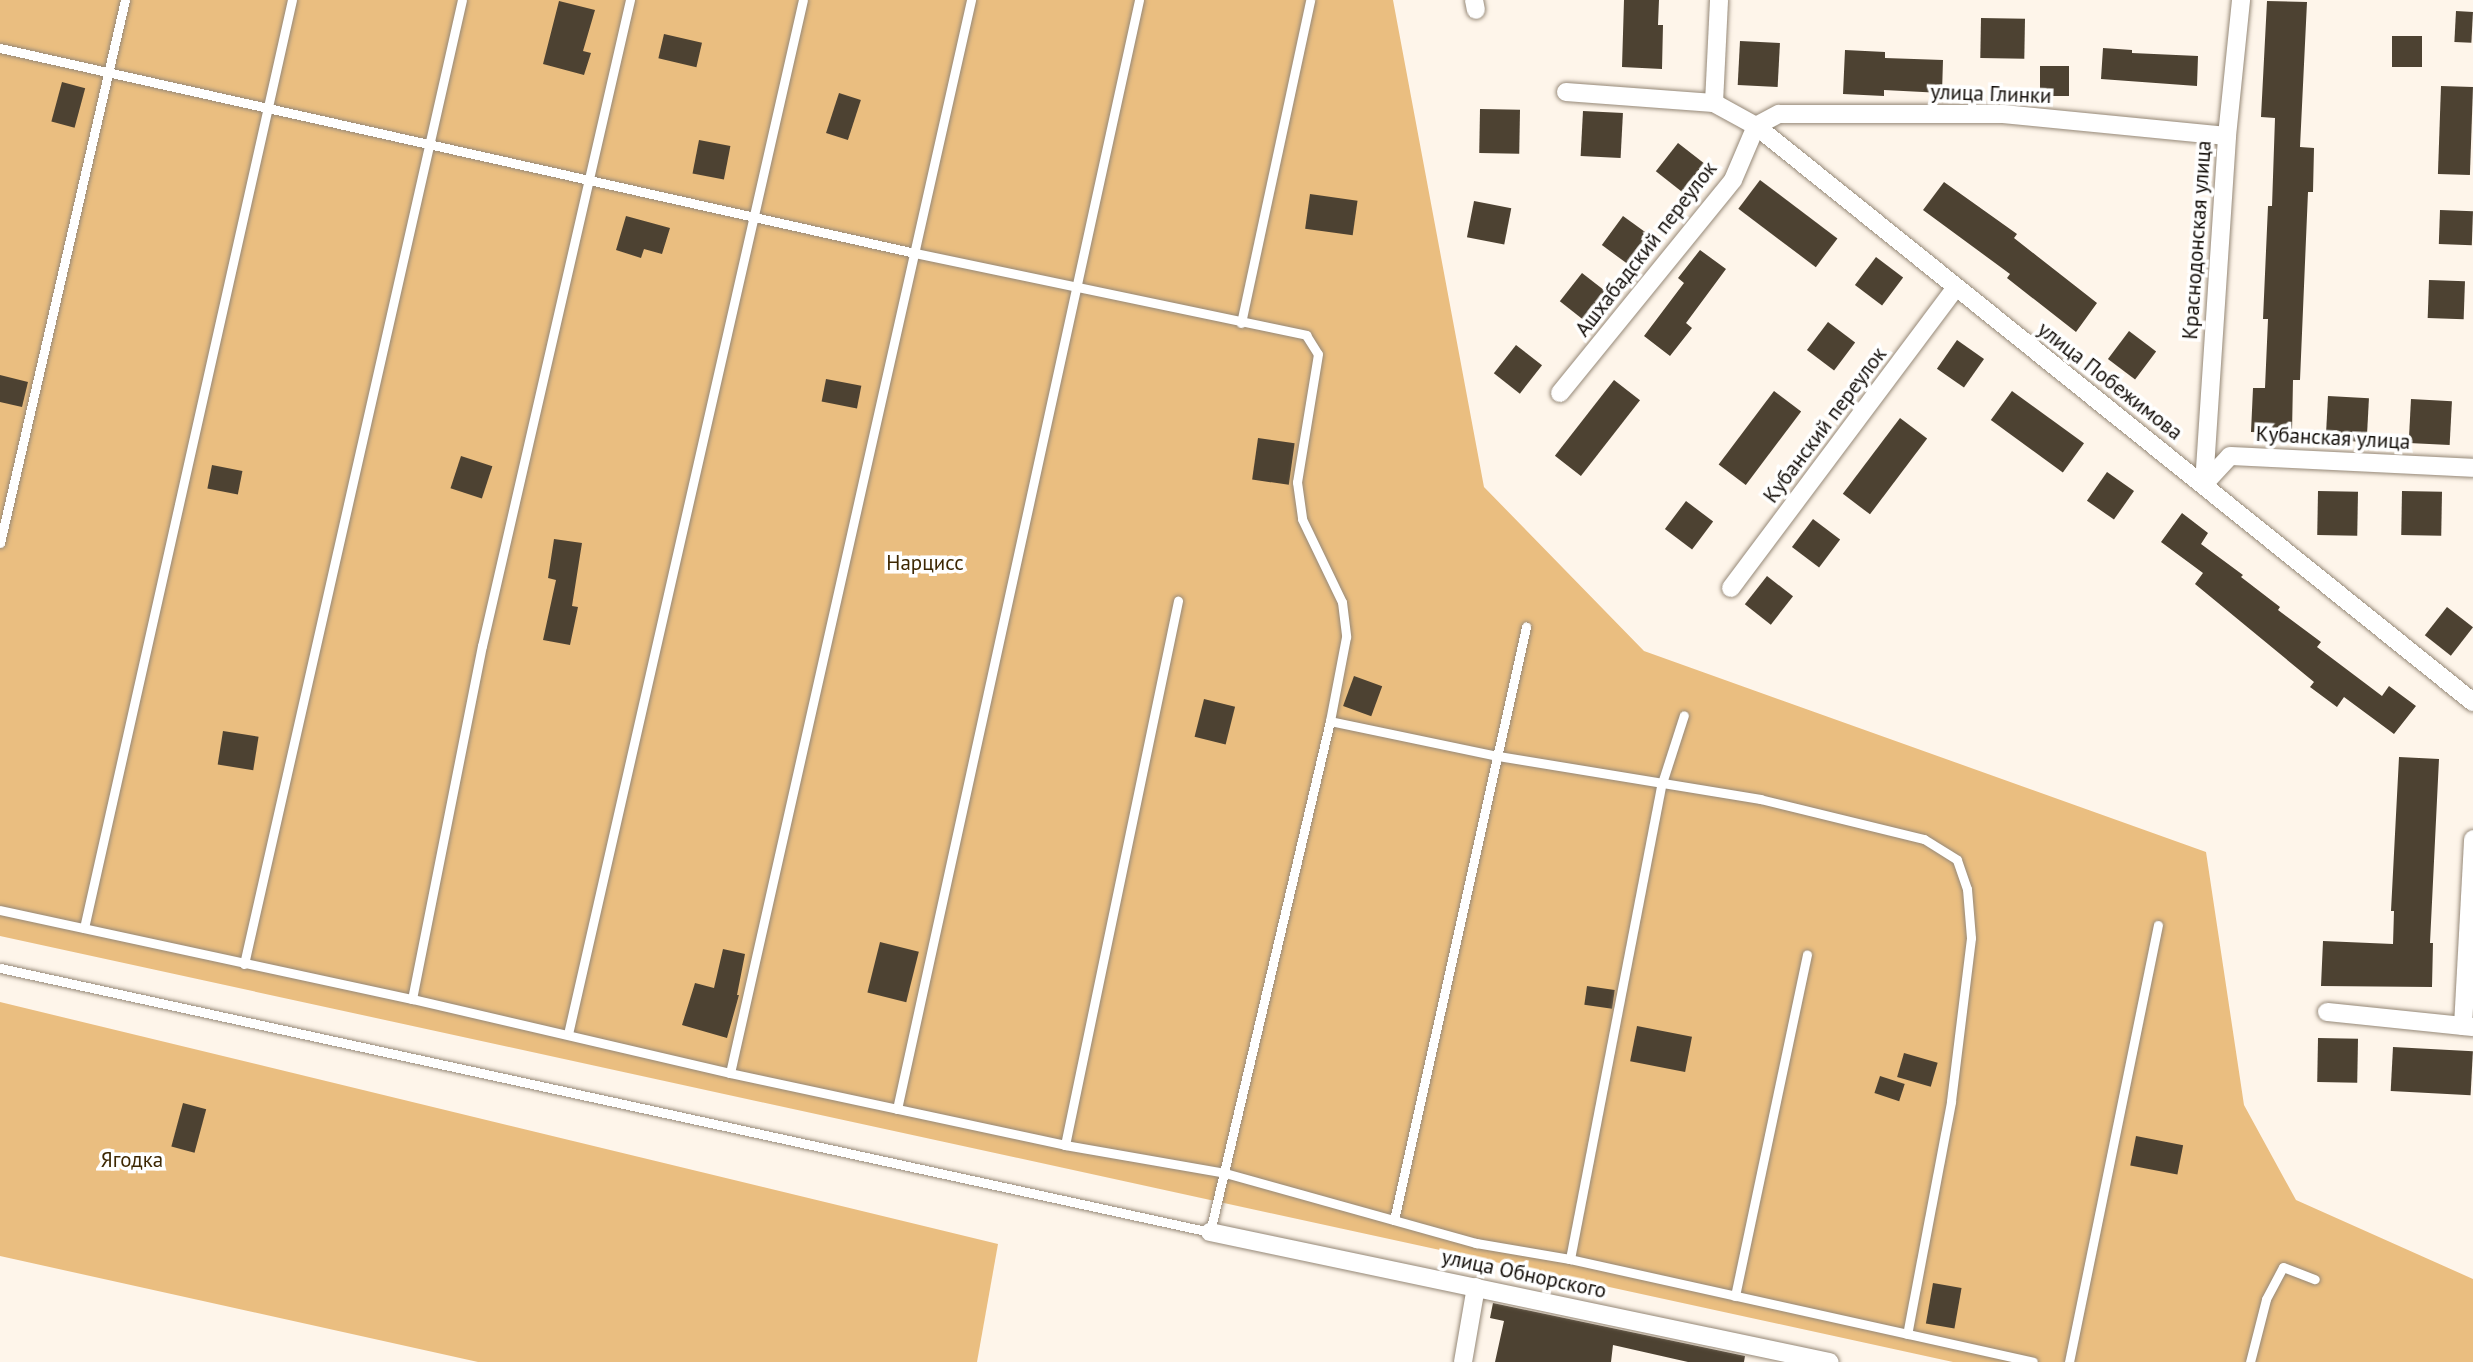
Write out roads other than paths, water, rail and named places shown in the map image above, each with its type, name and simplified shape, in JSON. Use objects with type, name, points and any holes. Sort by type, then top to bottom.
[{"type":"street","points":[[1566,92],[1714,103],[1719,0]]},
{"type":"street","name":"Краснодонская улица","points":[[2204,484],[2227,136],[2241,0]]},
{"type":"street","name":"улица Побежимова","points":[[1714,103],[1756,126],[1955,289],[2204,484],[2473,702]]},
{"type":"street","name":"улица Глинки","points":[[1756,126],[1779,114],[2003,114],[2227,136]]},
{"type":"street","name":"Ашхабадский переулок","points":[[1560,393],[1733,180],[1756,126]]},
{"type":"street","name":"Кубанский переулок","points":[[1731,588],[1955,289]]},
{"type":"street","name":"Кубанская улица","points":[[2204,484],[2230,456],[2473,468]]},
{"type":"street","points":[[2327,1012],[2468,1027],[2473,839]]},
{"type":"street","name":"улица Обнорского","points":[[1210,1232],[1829,1362]]},
{"type":"street","points":[[1463,1362],[1476,1287]]},
{"type":"lane","points":[[0,543],[125,0]]},
{"type":"lane","points":[[84,928],[292,0]]},
{"type":"lane","points":[[244,964],[461,0]]},
{"type":"lane","points":[[412,999],[482,646],[630,0]]},
{"type":"lane","points":[[568,1034],[756,217],[803,0]]},
{"type":"lane","points":[[730,1073],[971,0]]},
{"type":"lane","points":[[897,1109],[1139,0]]},
{"type":"lane","points":[[1241,323],[1310,0]]},
{"type":"lane","points":[[0,48],[915,253],[1306,335],[1318,354],[1297,482],[1302,519],[1342,602],[1346,637],[1330,721],[1210,1232],[0,968]]},
{"type":"lane","points":[[1065,1144],[1178,601]]},
{"type":"lane","points":[[1394,1220],[1526,627]]},
{"type":"lane","points":[[1570,1259],[1662,783],[1684,715]]},
{"type":"lane","points":[[1330,721],[1498,756],[1760,799],[1924,839],[1957,860],[1967,889],[1971,938],[1951,1102],[1907,1334]]},
{"type":"lane","points":[[0,910],[412,999],[897,1109],[1065,1144],[1225,1173],[1476,1243],[1570,1259],[2033,1362]]},
{"type":"lane","points":[[2069,1362],[2158,925]]},
{"type":"lane","points":[[1735,1296],[1807,954]]},
{"type":"lane","points":[[2250,1362],[2266,1299],[2283,1267],[2315,1279]]},
{"type":"park label","name":"Нарцисс","points":[[925,563]]},
{"type":"park label","name":"Ягодка","points":[[132,1160]]}]
